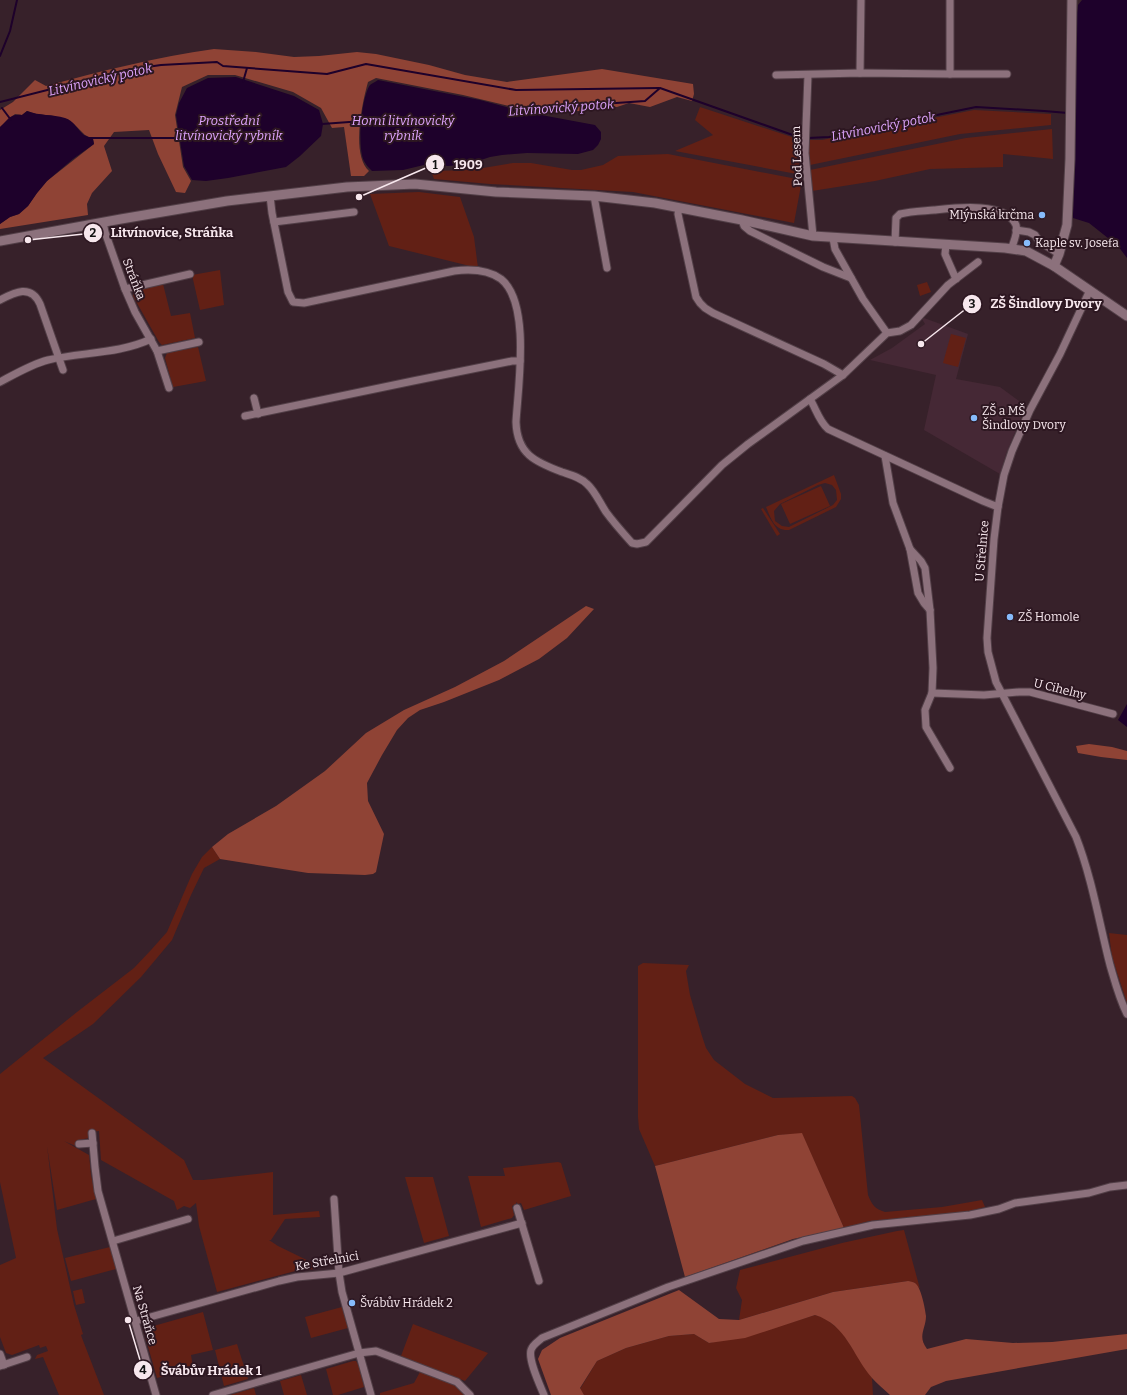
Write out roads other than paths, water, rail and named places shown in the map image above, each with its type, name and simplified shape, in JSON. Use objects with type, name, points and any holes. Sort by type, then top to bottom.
[{"type":"street","points":[[860,73],[861,0]]},
{"type":"street","points":[[950,0],[950,74]]},
{"type":"street","points":[[1054,266],[1059,254],[1066,225],[1070,159],[1072,0]]},
{"type":"street","points":[[776,75],[860,73],[1006,74]]},
{"type":"street","name":"Pod Lesem","points":[[808,75],[806,153],[813,236]]},
{"type":"street","points":[[0,241],[194,206],[356,186],[415,184],[496,192],[594,196],[655,203],[813,236],[1011,249],[1026,252],[1054,266],[1127,316]]},
{"type":"street","points":[[270,196],[288,292],[293,302],[304,303],[454,271],[470,269],[489,272],[501,279],[512,294],[517,308],[519,326],[520,361],[516,432],[528,455],[536,461],[581,478],[589,486],[607,513],[632,543],[637,544],[646,542],[722,465],[843,375],[887,333],[900,331],[911,325],[948,285],[978,262]]},
{"type":"street","points":[[594,196],[607,268]]},
{"type":"street","points":[[895,242],[896,218],[900,214],[978,207],[990,209],[1009,216],[1016,226],[1011,249]]},
{"type":"street","points":[[679,208],[678,214],[693,289],[700,303],[713,313],[824,364],[843,375]]},
{"type":"street","points":[[274,222],[354,212]]},
{"type":"street","points":[[742,220],[744,226],[750,230],[823,267],[851,278]]},
{"type":"street","name":"Stráňka","points":[[104,222],[105,232],[125,289],[135,312],[157,351],[169,388]]},
{"type":"street","points":[[1016,230],[1029,232],[1035,235],[1039,241],[1059,254]]},
{"type":"street","points":[[832,238],[835,250],[851,278],[887,333]]},
{"type":"street","points":[[946,244],[946,254],[956,279]]},
{"type":"street","points":[[125,289],[190,274]]},
{"type":"street","points":[[998,507],[1004,475],[1017,437],[1039,391],[1060,354],[1090,290]]},
{"type":"street","points":[[0,300],[21,291],[30,293],[36,297],[40,304],[63,370]]},
{"type":"street","points":[[0,382],[40,362],[102,352],[142,343],[151,339]]},
{"type":"street","points":[[157,351],[199,342]]},
{"type":"street","points":[[246,416],[413,380],[512,361],[520,361]]},
{"type":"street","points":[[254,398],[258,414]]},
{"type":"street","name":"U Střelnice","points":[[810,399],[822,423],[828,429],[998,507],[992,563],[987,638],[991,669],[1030,750],[1076,837],[1084,860],[1102,934],[1120,998],[1127,1014]]},
{"type":"street","points":[[885,456],[893,503],[910,549],[918,593],[930,610]]},
{"type":"street","points":[[910,549],[925,568],[930,610],[933,668],[932,693],[925,710],[926,727],[950,768]]},
{"type":"street","name":"U Cihelny","points":[[1002,694],[1030,692],[1113,714]]},
{"type":"street","points":[[932,693],[958,695],[1002,694]]},
{"type":"street","name":"Na Stráňce","points":[[92,1134],[98,1191],[156,1395]]},
{"type":"street","points":[[79,1144],[93,1143]]},
{"type":"street","points":[[544,1395],[532,1362],[531,1351],[534,1345],[542,1338],[668,1287],[803,1241],[845,1231],[874,1225],[970,1215],[999,1209],[1015,1203],[1089,1193],[1110,1187],[1127,1185]]},
{"type":"street","points":[[334,1198],[339,1272],[344,1299],[371,1395]]},
{"type":"street","points":[[517,1208],[539,1281]]},
{"type":"street","points":[[113,1241],[188,1219]]},
{"type":"street","name":"Ke Střelnici","points":[[136,1321],[296,1277],[339,1272],[522,1223]]},
{"type":"street","points":[[212,1395],[359,1353],[376,1351],[458,1382],[470,1395]]},
{"type":"street","points":[[0,1354],[2,1366],[27,1357]]},
{"type":"water","points":[[1082,0],[1127,0],[1127,258],[1118,246],[1089,223],[1073,218],[1074,36],[1078,5]]},
{"type":"water","name":"Prostřední litvínovický rybník","points":[[236,77],[294,96],[319,110],[323,124],[321,136],[286,167],[228,178],[206,181],[192,180],[184,166],[176,115],[179,103],[187,88],[208,78]]},
{"type":"water","name":"Horní litvínovický rybník","points":[[378,80],[480,100],[525,112],[595,125],[601,132],[601,139],[593,150],[578,154],[527,153],[502,155],[490,157],[469,164],[448,166],[428,164],[403,170],[372,171],[362,155],[360,135],[362,111],[367,91],[370,85]]},
{"type":"water","points":[[27,111],[68,119],[84,135],[93,139],[94,144],[73,159],[47,181],[28,206],[19,214],[10,217],[0,224],[0,127],[12,116],[22,115]]},
{"type":"water","points":[[1127,704],[1127,727],[1118,720]]},
{"type":"waterway","points":[[0,56],[10,31],[17,0]]},
{"type":"waterway","points":[[0,102],[126,70],[161,65],[217,62],[223,66],[327,74],[366,64],[516,90],[659,88]]},
{"type":"waterway","points":[[243,82],[247,68]]},
{"type":"waterway","name":"Litvínovický potok","points":[[515,110],[645,101],[660,88],[804,139]]},
{"type":"waterway","name":"Litvínovický potok","points":[[808,138],[829,137],[976,107],[1068,113]]},
{"type":"waterway","name":"Litvínovický potok","points":[[2,108],[11,120]]},
{"type":"waterway","name":"Litvínovický potok","points":[[322,124],[363,121]]},
{"type":"waterway","name":"Litvínovický potok","points":[[88,138],[182,138]]},
{"type":"place","name":"1909","points":[[359,197]]},
{"type":"place","name":"Mlýnská krčma","points":[[1042,215]]},
{"type":"place","name":"Litvínovice, Stráňka","points":[[28,240]]},
{"type":"place","name":"Kaple sv. Josefa","points":[[1027,243]]},
{"type":"place","name":"ZŠ Šindlovy Dvory","points":[[921,344]]},
{"type":"place","name":"ZŠ a MŠ Šindlovy Dvory","points":[[974,418]]},
{"type":"place","name":"ZŠ Homole","points":[[1010,617]]},
{"type":"place","name":"Švábův Hrádek 2","points":[[352,1303]]},
{"type":"place","name":"Švábův Hrádek 1","points":[[128,1320]]}]
